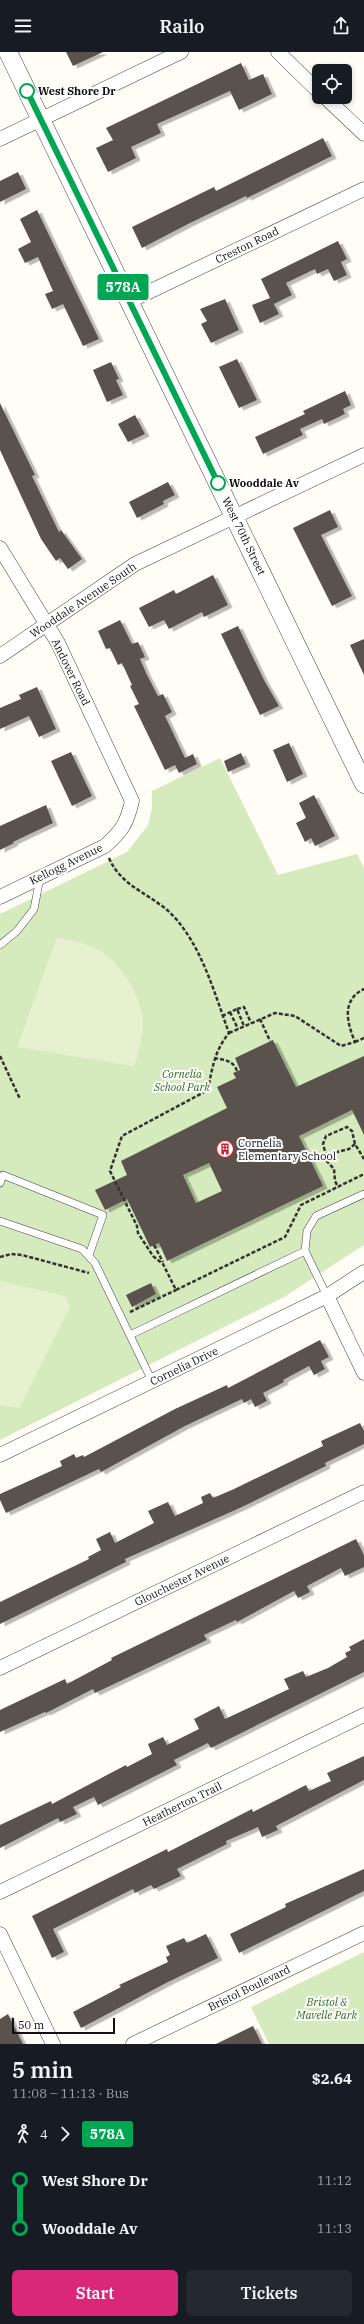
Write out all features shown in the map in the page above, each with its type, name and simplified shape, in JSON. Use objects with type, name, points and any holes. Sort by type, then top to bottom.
[{"type":"street","name":"West 70th Street","points":[[8,52],[364,784]]},
{"type":"street","points":[[0,139],[181,52]]},
{"type":"street","points":[[278,52],[312,85]]},
{"type":"street","points":[[332,104],[364,134]]},
{"type":"street","name":"Creston Road","points":[[130,301],[364,189]]},
{"type":"street","name":"Wooddale Avenue South","points":[[0,656],[136,564],[364,455]]},
{"type":"street","name":"Andover Road","points":[[0,548],[47,623],[132,801]]},
{"type":"street","name":"Kellogg Avenue","points":[[0,897],[105,846],[118,834],[128,820],[132,801]]},
{"type":"street","name":"Cornelia Drive","points":[[0,1455],[327,1296],[364,1272]]},
{"type":"street","points":[[327,1296],[364,1373]]},
{"type":"street","name":"Glouchester Avenue","points":[[0,1668],[364,1492]]},
{"type":"street","name":"Heatherton Trail","points":[[0,1892],[364,1715]]},
{"type":"street","name":"Bristol Boulevard","points":[[133,2044],[364,1933]]},
{"type":"street","points":[[0,1934],[53,2044]]},
{"type":"lane","points":[[0,946],[17,931],[34,909],[41,877]]},
{"type":"lane","points":[[0,1183],[3,1175],[103,1215],[89,1254]]},
{"type":"lane","points":[[327,1296],[305,1251],[306,1231],[316,1216],[364,1194]]},
{"type":"lane","points":[[0,1221],[82,1249],[89,1254],[108,1289],[152,1381]]},
{"type":"lane","points":[[130,1335],[305,1251]]},
{"type":"path","points":[[105,846],[116,872],[175,917],[186,932],[202,965],[228,1033]]},
{"type":"path","points":[[355,1042],[348,1026],[347,1013],[351,999],[364,989]]},
{"type":"path","points":[[222,1016],[244,1007],[251,1023]]},
{"type":"path","points":[[237,1009],[244,1026]]},
{"type":"path","points":[[230,1012],[238,1029]]},
{"type":"path","points":[[164,1264],[153,1256],[138,1233],[137,1226],[110,1171],[122,1136],[208,1090],[214,1058],[220,1044],[228,1033],[275,1012],[295,1016],[341,1046],[364,1038]]},
{"type":"path","points":[[260,1019],[270,1041]]},
{"type":"path","points":[[0,1056],[20,1099]]},
{"type":"path","points":[[214,1058],[230,1062],[234,1065],[237,1071]]},
{"type":"path","points":[[338,1187],[335,1181],[334,1169],[325,1159],[326,1155],[323,1144],[326,1136],[347,1127],[352,1131],[355,1144],[364,1159]]},
{"type":"path","points":[[326,1155],[349,1149],[355,1144]]},
{"type":"path","points":[[125,1306],[130,1312],[284,1237],[301,1205],[364,1174]]},
{"type":"path","points":[[154,1245],[176,1290]]},
{"type":"path","points":[[0,1257],[11,1254],[22,1255],[87,1272],[94,1275],[108,1289]]},
{"type":"green space","name":"Cornelia School Park","points":[[220,758],[278,875],[357,854],[364,868],[364,1245],[284,1297],[0,1440],[0,914],[127,852],[148,825],[152,808],[152,791]]},
{"type":"green space","points":[[57,937],[80,942],[101,951],[116,964],[130,983],[139,1004],[143,1024],[139,1051],[134,1066],[17,1047]]},
{"type":"green space","points":[[0,1281],[65,1296],[70,1306],[19,1408],[0,1405]]},
{"type":"green space","name":"Bristol & Mavelle Park","points":[[364,1952],[364,2044],[269,2044],[251,2007]]},
{"type":"building","points":[[66,52],[103,52],[73,66]]},
{"type":"building","points":[[241,63],[249,80],[263,74],[272,94],[239,110],[230,91],[157,124],[161,133],[131,147],[136,158],[108,172],[96,148],[113,140],[106,128]]},
{"type":"building","points":[[323,138],[332,156],[247,198],[246,196],[188,224],[142,248],[132,227],[214,187],[216,191]]},
{"type":"building","points":[[18,172],[26,189],[0,202],[0,181]]},
{"type":"building","points":[[37,210],[99,339],[83,346],[63,304],[52,309],[45,294],[53,291],[38,257],[25,263],[18,249],[31,242],[20,219]]},
{"type":"building","points":[[338,241],[347,259],[341,262],[347,275],[334,281],[328,269],[317,274],[315,269],[286,283],[292,295],[274,304],[279,314],[260,323],[252,305],[270,298],[261,279]]},
{"type":"building","points":[[225,299],[239,330],[211,343],[201,324],[207,321],[200,309]]},
{"type":"building","points":[[237,359],[257,400],[239,408],[219,367]]},
{"type":"building","points":[[111,362],[119,379],[116,380],[123,395],[107,402],[93,370]]},
{"type":"building","points":[[345,391],[351,405],[343,409],[345,414],[324,424],[322,419],[300,429],[303,435],[263,454],[255,437],[305,414],[303,411]]},
{"type":"building","points":[[0,403],[35,475],[32,476],[59,532],[61,530],[82,559],[68,569],[60,558],[56,561],[41,539],[0,450]]},
{"type":"building","points":[[135,415],[145,434],[128,442],[118,424]]},
{"type":"building","points":[[168,482],[175,495],[163,501],[164,504],[137,518],[129,502]]},
{"type":"building","points":[[330,510],[338,527],[321,535],[352,596],[332,606],[293,528]]},
{"type":"building","points":[[213,575],[228,605],[204,617],[202,612],[169,629],[164,620],[149,627],[139,608],[174,590],[176,594]]},
{"type":"building","points":[[120,620],[132,644],[138,642],[145,657],[140,659],[147,675],[158,696],[163,694],[172,712],[165,716],[185,758],[193,754],[197,764],[179,773],[175,765],[165,770],[134,706],[139,704],[130,686],[132,685],[122,663],[118,665],[110,648],[106,649],[98,631]]},
{"type":"building","points":[[238,626],[264,680],[279,706],[260,715],[221,634]]},
{"type":"building","points":[[364,639],[364,675],[350,645]]},
{"type":"building","points":[[37,687],[56,729],[39,737],[29,716],[0,729],[0,708],[21,699],[19,695]]},
{"type":"building","points":[[289,743],[303,774],[287,782],[273,750]]},
{"type":"building","points":[[71,752],[92,796],[72,806],[51,761]]},
{"type":"building","points":[[241,753],[246,764],[228,772],[224,761]]},
{"type":"building","points":[[314,795],[335,836],[315,846],[311,838],[305,842],[296,823],[306,818],[299,803]]},
{"type":"building","points":[[46,805],[53,823],[13,842],[14,843],[0,850],[0,826]]},
{"type":"building","name":"Cornelia Elementary School","points":[[273,1040],[296,1087],[364,1056],[364,1135],[352,1110],[299,1136],[323,1186],[167,1261],[159,1243],[150,1247],[127,1199],[105,1210],[95,1190],[127,1175],[121,1161],[227,1108],[217,1087],[236,1078],[233,1073],[240,1070],[235,1058]],"holes":[[[209,1163],[222,1191],[196,1203],[183,1175]]]},
{"type":"building","points":[[151,1283],[156,1294],[132,1307],[126,1295]]},
{"type":"building","points":[[320,1340],[329,1357],[321,1361],[325,1369],[314,1375],[309,1366],[283,1380],[284,1382],[263,1393],[267,1401],[255,1407],[251,1399],[244,1403],[242,1399],[185,1426],[101,1472],[99,1469],[6,1513],[0,1500],[0,1494],[62,1466],[60,1461],[74,1454],[76,1458],[83,1455],[84,1457],[175,1409],[227,1385],[228,1388]]},
{"type":"building","points":[[360,1423],[364,1431],[364,1444],[325,1463],[326,1466],[242,1507],[125,1559],[126,1562],[0,1624],[0,1602],[89,1559],[88,1557],[101,1550],[96,1539],[110,1532],[115,1543],[154,1523],[148,1511],[168,1502],[175,1516],[203,1503],[201,1497],[210,1493],[213,1498],[234,1489],[323,1446],[321,1441]]},
{"type":"building","points":[[356,1539],[364,1555],[364,1567],[345,1576],[341,1568],[307,1586],[310,1592],[298,1598],[294,1591],[237,1622],[236,1620],[204,1635],[207,1640],[95,1693],[93,1689],[46,1713],[45,1712],[0,1732],[0,1710],[65,1679],[67,1684],[112,1660],[111,1658]]},
{"type":"building","points":[[364,1639],[364,1672],[211,1748],[208,1743],[174,1760],[177,1765],[98,1805],[94,1797],[73,1807],[77,1814],[60,1822],[58,1818],[0,1848],[0,1825],[51,1801],[52,1804],[126,1765],[127,1767],[152,1754],[148,1744],[163,1737],[167,1745],[199,1729],[194,1719],[219,1706],[225,1719],[289,1689],[284,1679],[303,1671],[306,1677],[328,1668],[347,1657],[345,1653],[351,1650],[349,1647]]},
{"type":"building","points":[[364,1756],[364,1780],[276,1826],[278,1830],[262,1837],[258,1827],[226,1841],[227,1844],[177,1869],[181,1876],[154,1889],[151,1885],[135,1893],[133,1889],[53,1929],[64,1952],[52,1958],[32,1916],[167,1849],[168,1852],[252,1809],[253,1812],[306,1785],[309,1791],[331,1781],[327,1773]]},
{"type":"building","points":[[364,1869],[364,1891],[239,1953],[230,1934],[286,1907],[285,1904]]},
{"type":"building","points":[[206,1934],[218,1958],[168,1982],[81,2028],[73,2012],[121,1987],[119,1985],[168,1962],[166,1957],[170,1955],[166,1946],[184,1938],[187,1943]]},
{"type":"building","points":[[8,2014],[23,2044],[0,2044],[0,2019]]},
{"type":"building","points":[[253,2026],[262,2044],[216,2044]]},
{"type":"bus line","name":"578A","points":[[27,91],[218,483]]},
{"type":"place","name":"West Shore Dr","points":[[27,91]]},
{"type":"place","name":"Wooddale Av","points":[[218,483]]},
{"type":"place","name":"Cornelia Elementary School","points":[[225,1149]]}]
